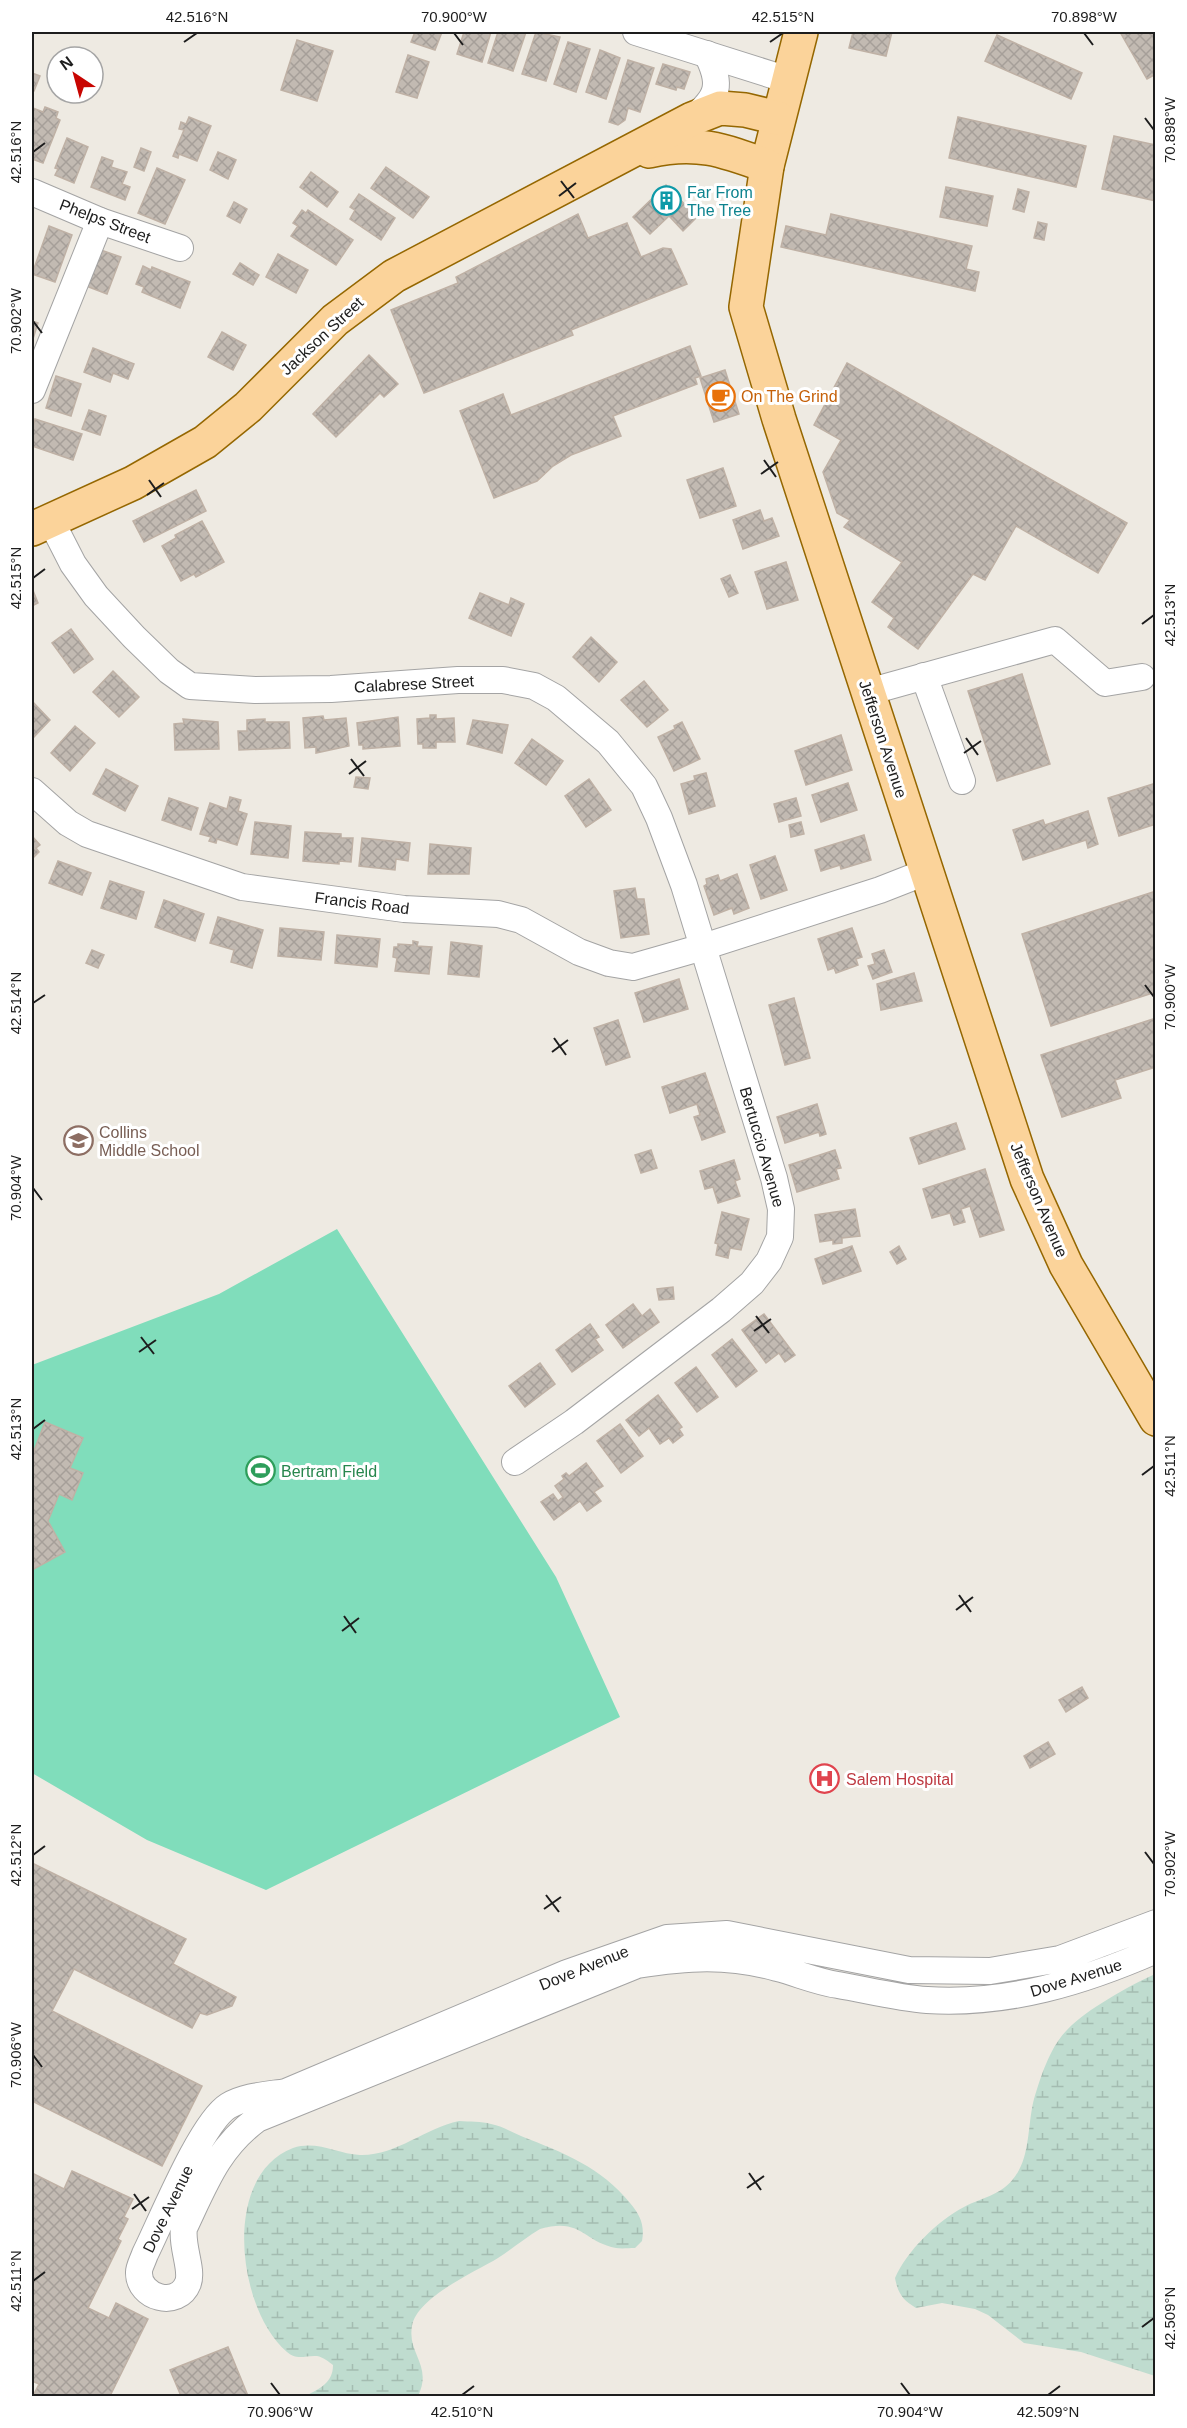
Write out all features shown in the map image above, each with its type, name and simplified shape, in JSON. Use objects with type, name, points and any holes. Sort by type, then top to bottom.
[{"type":"main road","name":"Jefferson Avenue","points":[[801,32],[767,166],[746,307],[1012,1136],[1041,1212],[1066,1265],[1155,1419]]},
{"type":"main road","name":"Jackson Street","points":[[41,525],[133,483],[205,442],[254,401],[335,320],[394,276],[624,157],[692,119],[720,108],[746,110],[778,118]]},
{"type":"main road","name":"Jackson Street","points":[[624,157],[670,146],[698,145],[725,150],[767,166]]},
{"type":"street","points":[[636,32],[788,80]]},
{"type":"street","points":[[692,119],[707,107],[714,97],[717,84],[715,70],[707,54]]},
{"type":"street","name":"Phelps Street","points":[[32,192],[100,221],[180,248]]},
{"type":"street","points":[[32,390],[100,221]]},
{"type":"street","name":"Calabrese Street","points":[[41,525],[96,596],[134,638],[190,686],[255,690],[331,689],[458,680],[503,680],[534,686],[556,698],[608,742],[644,786],[660,818],[703,947]]},
{"type":"street","points":[[868,692],[1054,640],[1105,683],[1142,677]]},
{"type":"street","points":[[924,676],[962,781]]},
{"type":"street","name":"Francis Road","points":[[32,791],[68,823],[87,834],[242,888],[404,909],[498,914],[521,920],[579,952],[609,963],[633,967],[703,947]]},
{"type":"street","points":[[703,947],[880,890],[926,872]]},
{"type":"street","name":"Bertuccio Avenue","points":[[515,1462],[574,1422],[752,1284],[769,1261],[780,1237],[781,1209],[774,1178],[703,947]]},
{"type":"street","name":"Dove Avenue","points":[[1155,1923],[1060,1959],[990,1971],[909,1970],[727,1934],[667,1938],[571,1982],[257,2119],[229,2143],[219,2157],[184,2228],[182,2240],[189,2281],[183,2294],[173,2299],[159,2298],[145,2289],[139,2273],[145,2254],[208,2127],[225,2108],[239,2100],[286,2092],[571,1982],[638,1965],[687,1957],[734,1959],[775,1967],[835,1985],[927,2000],[1010,1998],[1110,1970],[1155,1950]]},
{"type":"green space","name":"Bertram Field","points":[[337,1229],[556,1577],[620,1717],[266,1890],[147,1840],[32,1773],[32,1365],[219,1294]]},
{"type":"green space","points":[[1155,1974],[1155,2376],[1081,2352],[1024,2343],[988,2315],[975,2309],[942,2303],[916,2308],[911,2305],[904,2299],[895,2278],[915,2247],[933,2228],[954,2213],[1008,2185],[1019,2170],[1025,2154],[1037,2090],[1047,2062],[1061,2037],[1075,2022],[1097,2006]]},
{"type":"green space","points":[[459,2121],[483,2122],[499,2126],[567,2155],[594,2170],[619,2190],[637,2212],[642,2225],[642,2241],[635,2248],[618,2248],[596,2241],[574,2228],[554,2226],[540,2229],[498,2258],[435,2295],[416,2315],[411,2336],[423,2376],[418,2396],[306,2396],[328,2381],[333,2365],[319,2357],[298,2357],[287,2352],[270,2333],[257,2307],[248,2277],[244,2245],[246,2214],[254,2186],[270,2163],[293,2148],[310,2146],[352,2154],[373,2154],[398,2147],[434,2129]]},
{"type":"building","points":[[415,32],[442,32],[435,50],[411,42]]},
{"type":"building","points":[[464,32],[491,32],[482,62],[457,54]]},
{"type":"building","points":[[498,32],[526,32],[513,71],[488,63]]},
{"type":"building","points":[[536,32],[560,37],[546,81],[522,74]]},
{"type":"building","points":[[853,32],[892,32],[886,56],[849,48]]},
{"type":"building","points":[[1120,32],[1156,32],[1156,74],[1147,79]]},
{"type":"building","points":[[997,35],[1082,73],[1071,99],[985,61]]},
{"type":"building","points":[[297,40],[333,51],[317,101],[281,90]]},
{"type":"building","points":[[568,42],[590,49],[576,92],[554,84]]},
{"type":"building","points":[[600,50],[620,58],[606,99],[586,92]]},
{"type":"building","points":[[408,55],[429,62],[417,98],[396,92]]},
{"type":"building","points":[[628,60],[654,68],[640,112],[628,108],[625,120],[618,125],[609,122]]},
{"type":"building","points":[[663,64],[690,72],[684,89],[677,87],[676,90],[656,84]]},
{"type":"building","points":[[32,73],[40,76],[34,91],[32,91]]},
{"type":"building","points":[[45,107],[58,112],[56,118],[60,120],[43,163],[32,159],[32,112],[33,108],[43,112]]},
{"type":"building","points":[[189,117],[211,126],[197,161],[179,154],[178,158],[173,156],[184,130],[179,129],[181,122],[186,124]]},
{"type":"building","points":[[958,117],[1086,146],[1076,187],[949,158]]},
{"type":"building","points":[[1114,136],[1156,145],[1156,201],[1102,189]]},
{"type":"building","points":[[67,138],[88,147],[74,183],[55,175],[58,169],[55,168]]},
{"type":"building","points":[[141,148],[151,152],[144,171],[134,167]]},
{"type":"building","points":[[218,152],[236,160],[228,179],[210,170]]},
{"type":"building","points":[[102,157],[113,161],[111,167],[127,172],[122,184],[130,187],[125,200],[91,187]]},
{"type":"building","points":[[386,167],[429,197],[413,218],[371,188]]},
{"type":"building","points":[[157,168],[185,180],[165,224],[138,213]]},
{"type":"building","points":[[311,172],[338,192],[327,207],[300,187]]},
{"type":"building","name":"Far From The Tree","points":[[666,185],[697,217],[683,231],[669,216],[650,234],[633,217]]},
{"type":"building","points":[[946,187],[993,196],[987,226],[940,217]]},
{"type":"building","points":[[1018,189],[1029,192],[1024,212],[1013,209]]},
{"type":"building","points":[[359,194],[395,218],[381,240],[350,219],[355,210],[350,207]]},
{"type":"building","points":[[234,202],[247,209],[240,223],[227,216]]},
{"type":"building","points":[[302,210],[306,213],[308,210],[353,240],[336,265],[291,236],[298,226],[293,223]]},
{"type":"building","points":[[578,214],[588,238],[627,223],[641,257],[663,248],[671,249],[687,284],[571,330],[573,335],[424,393],[391,310],[458,283],[456,277]]},
{"type":"building","points":[[831,214],[972,246],[966,269],[979,272],[975,291],[781,247],[786,226],[826,235]]},
{"type":"building","points":[[1038,222],[1047,224],[1044,240],[1034,238]]},
{"type":"building","points":[[49,226],[72,235],[55,282],[32,274]]},
{"type":"building","points":[[95,248],[121,257],[107,294],[81,284]]},
{"type":"building","points":[[278,254],[308,270],[296,293],[266,277]]},
{"type":"building","points":[[240,263],[259,275],[253,285],[233,274]]},
{"type":"building","points":[[143,266],[151,270],[152,267],[190,282],[180,308],[142,292],[144,287],[136,284]]},
{"type":"building","points":[[32,321],[38,323],[32,342]]},
{"type":"building","points":[[222,332],[246,345],[233,370],[208,357]]},
{"type":"building","points":[[690,346],[701,376],[695,378],[697,384],[613,416],[621,436],[571,455],[553,466],[537,481],[494,498],[460,411],[503,394],[511,415]]},
{"type":"building","points":[[93,348],[134,364],[128,379],[113,373],[110,382],[84,372]]},
{"type":"building","points":[[369,355],[398,384],[384,397],[380,393],[336,437],[313,414]]},
{"type":"building","points":[[847,363],[1127,523],[1098,573],[1016,526],[985,580],[973,574],[918,649],[888,627],[894,618],[872,602],[902,562],[844,527],[850,520],[837,513],[823,472],[841,440],[814,425]]},
{"type":"building","name":"On The Grind","points":[[725,370],[739,414],[714,422],[700,378]]},
{"type":"building","points":[[56,376],[81,384],[71,416],[46,408]]},
{"type":"building","points":[[89,410],[106,416],[100,435],[82,429]]},
{"type":"building","points":[[35,419],[82,434],[73,460],[32,446]]},
{"type":"building","points":[[723,468],[736,506],[700,518],[687,480]]},
{"type":"building","points":[[196,490],[206,511],[144,542],[133,521]]},
{"type":"building","points":[[760,510],[764,521],[772,518],[779,536],[743,549],[733,520]]},
{"type":"building","points":[[202,521],[224,562],[196,577],[194,574],[181,581],[162,546],[176,538],[175,535]]},
{"type":"building","points":[[786,562],[798,600],[767,609],[755,572]]},
{"type":"building","points":[[730,575],[738,593],[729,597],[721,579]]},
{"type":"building","points":[[32,588],[38,603],[32,606]]},
{"type":"building","points":[[480,593],[509,605],[511,598],[524,604],[511,636],[469,618]]},
{"type":"building","points":[[71,629],[93,659],[74,673],[52,643]]},
{"type":"building","points":[[591,637],[617,662],[599,682],[573,657]]},
{"type":"building","points":[[113,671],[139,697],[119,717],[93,692]]},
{"type":"building","points":[[1022,674],[1050,764],[997,781],[968,691]]},
{"type":"building","points":[[644,681],[668,710],[647,727],[621,700]]},
{"type":"building","points":[[32,701],[50,720],[32,739]]},
{"type":"building","points":[[430,715],[436,715],[436,719],[454,718],[455,742],[436,742],[436,748],[423,748],[423,744],[418,744],[417,719],[430,718]]},
{"type":"building","points":[[323,716],[324,720],[346,718],[349,746],[316,753],[316,747],[305,748],[303,718]]},
{"type":"building","points":[[398,717],[400,746],[363,749],[363,745],[359,745],[357,723]]},
{"type":"building","points":[[183,719],[218,722],[219,749],[175,750],[174,724],[184,723]]},
{"type":"building","points":[[265,719],[265,722],[289,722],[290,748],[239,750],[238,731],[247,731],[247,720]]},
{"type":"building","points":[[473,720],[508,725],[502,753],[467,744]]},
{"type":"building","points":[[682,722],[700,759],[674,771],[658,737],[675,729],[674,726]]},
{"type":"building","points":[[75,726],[95,743],[70,771],[51,753]]},
{"type":"building","points":[[841,735],[852,770],[806,785],[795,751]]},
{"type":"building","points":[[532,739],[563,761],[546,785],[515,763]]},
{"type":"building","points":[[106,769],[138,786],[125,811],[93,794]]},
{"type":"building","points":[[706,773],[715,806],[689,814],[681,784],[695,780],[694,776]]},
{"type":"building","points":[[356,777],[370,778],[368,789],[354,787]]},
{"type":"building","points":[[589,779],[611,810],[586,827],[565,796]]},
{"type":"building","points":[[848,783],[857,810],[821,822],[812,795]]},
{"type":"building","points":[[1156,783],[1156,824],[1119,836],[1108,798]]},
{"type":"building","points":[[230,797],[241,800],[238,811],[247,814],[237,845],[217,839],[216,843],[209,841],[211,837],[200,834],[210,803],[227,809]]},
{"type":"building","points":[[169,798],[198,808],[191,830],[162,820]]},
{"type":"building","points":[[796,798],[801,816],[779,822],[774,804]]},
{"type":"building","points":[[1088,811],[1098,844],[1088,848],[1086,840],[1023,860],[1013,830],[1043,820],[1045,825]]},
{"type":"building","points":[[255,822],[291,826],[288,858],[251,854]]},
{"type":"building","points":[[801,822],[804,834],[791,837],[789,825]]},
{"type":"building","points":[[305,832],[341,834],[341,838],[353,838],[351,862],[339,861],[339,864],[303,861]]},
{"type":"building","points":[[864,835],[871,860],[841,869],[840,865],[821,871],[815,850]]},
{"type":"building","points":[[32,836],[40,845],[36,848],[39,852],[32,859]]},
{"type":"building","points":[[362,838],[410,843],[408,861],[396,859],[395,870],[359,866]]},
{"type":"building","points":[[430,844],[471,848],[469,874],[428,874]]},
{"type":"building","points":[[775,856],[787,890],[761,899],[750,865]]},
{"type":"building","points":[[58,861],[91,873],[82,895],[49,883]]},
{"type":"building","points":[[737,874],[749,908],[734,914],[732,908],[714,915],[704,886],[707,884],[706,879],[718,875],[720,881]]},
{"type":"building","points":[[110,881],[144,892],[136,919],[101,908]]},
{"type":"building","points":[[635,888],[637,899],[644,899],[649,934],[621,938],[614,891]]},
{"type":"building","points":[[1156,891],[1156,992],[1051,1026],[1022,934]]},
{"type":"building","points":[[164,900],[204,914],[195,941],[155,927]]},
{"type":"building","points":[[218,917],[263,930],[252,968],[231,962],[234,950],[210,943]]},
{"type":"building","points":[[280,928],[324,932],[321,960],[278,956]]},
{"type":"building","points":[[852,928],[862,957],[856,959],[858,965],[836,973],[834,968],[828,970],[818,939]]},
{"type":"building","points":[[337,935],[380,939],[377,967],[335,963]]},
{"type":"building","points":[[413,941],[418,942],[417,946],[432,947],[429,974],[395,971],[397,958],[393,957],[394,947],[398,947],[398,944],[413,945]]},
{"type":"building","points":[[451,942],[482,946],[479,977],[448,974]]},
{"type":"building","points":[[92,950],[104,955],[98,968],[86,963]]},
{"type":"building","points":[[884,950],[892,972],[873,979],[868,966],[875,964],[872,954]]},
{"type":"building","points":[[914,973],[922,1001],[881,1010],[877,984]]},
{"type":"building","points":[[679,979],[688,1009],[644,1022],[635,993]]},
{"type":"building","points":[[794,998],[810,1058],[785,1065],[769,1005]]},
{"type":"building","points":[[1156,1018],[1156,1067],[1115,1080],[1121,1098],[1062,1117],[1041,1055]]},
{"type":"building","points":[[618,1020],[630,1057],[606,1065],[594,1028]]},
{"type":"building","points":[[705,1073],[725,1132],[702,1140],[694,1117],[700,1115],[697,1104],[670,1113],[662,1087]]},
{"type":"building","points":[[817,1104],[826,1134],[820,1136],[819,1132],[785,1143],[777,1117]]},
{"type":"building","points":[[956,1123],[965,1149],[919,1164],[910,1138]]},
{"type":"building","points":[[651,1150],[657,1168],[641,1173],[635,1155]]},
{"type":"building","points":[[835,1150],[841,1168],[836,1169],[839,1179],[797,1192],[789,1165]]},
{"type":"building","points":[[734,1160],[740,1179],[735,1181],[740,1196],[718,1203],[713,1187],[705,1189],[700,1171]]},
{"type":"building","points":[[985,1169],[1004,1230],[980,1237],[970,1206],[961,1209],[965,1222],[954,1225],[950,1213],[932,1218],[923,1189]]},
{"type":"building","points":[[855,1209],[860,1236],[842,1238],[842,1243],[833,1244],[833,1240],[820,1242],[815,1215]]},
{"type":"building","points":[[722,1212],[749,1219],[741,1250],[730,1248],[728,1258],[716,1255],[718,1244],[715,1243]]},
{"type":"building","points":[[852,1246],[861,1271],[823,1284],[815,1259]]},
{"type":"building","points":[[899,1246],[906,1259],[897,1264],[890,1252]]},
{"type":"building","points":[[673,1287],[674,1299],[659,1300],[657,1289]]},
{"type":"building","points":[[633,1304],[642,1316],[650,1309],[659,1322],[623,1348],[606,1325]]},
{"type":"building","points":[[764,1314],[795,1355],[785,1362],[779,1353],[766,1363],[742,1330]]},
{"type":"building","points":[[590,1324],[599,1337],[595,1339],[603,1350],[572,1372],[556,1350]]},
{"type":"building","points":[[732,1339],[757,1371],[736,1387],[712,1355]]},
{"type":"building","points":[[540,1363],[555,1384],[525,1407],[509,1386]]},
{"type":"building","points":[[696,1367],[718,1397],[697,1412],[675,1383]]},
{"type":"building","points":[[658,1395],[682,1427],[679,1429],[683,1435],[673,1443],[669,1438],[660,1444],[649,1428],[639,1436],[626,1420]]},
{"type":"building","points":[[45,1422],[83,1438],[70,1468],[83,1473],[72,1500],[59,1494],[48,1521],[65,1552],[32,1570],[32,1456]]},
{"type":"building","points":[[620,1424],[643,1456],[621,1473],[597,1441]]},
{"type":"building","points":[[586,1463],[603,1486],[594,1492],[601,1501],[587,1511],[580,1501],[554,1520],[541,1502],[553,1494],[558,1501],[563,1497],[555,1486],[564,1479],[562,1476],[566,1473],[569,1476]]},
{"type":"building","points":[[1082,1687],[1088,1698],[1066,1712],[1059,1700]]},
{"type":"building","points":[[1048,1742],[1055,1754],[1030,1768],[1024,1756]]},
{"type":"building","points":[[32,1863],[186,1939],[173,1964],[236,1997],[232,2006],[207,2015],[200,2013],[192,2028],[74,1969],[52,2011],[202,2086],[162,2166],[32,2101]]},
{"type":"building","points":[[72,2171],[133,2199],[124,2217],[128,2219],[118,2239],[121,2241],[88,2308],[109,2318],[116,2303],[148,2319],[110,2396],[33,2396],[39,2384],[32,2381],[32,2173],[64,2189]]},
{"type":"building","points":[[228,2347],[248,2396],[181,2396],[170,2370]]},
{"type":"place","name":"Far From The Tree","points":[[666,201]]},
{"type":"place","name":"On The Grind","points":[[720,396]]},
{"type":"place","name":"Collins Middle School","points":[[78,1141]]},
{"type":"place","name":"Bertram Field","points":[[260,1471]]},
{"type":"place","name":"Salem Hospital","points":[[825,1779]]}]
